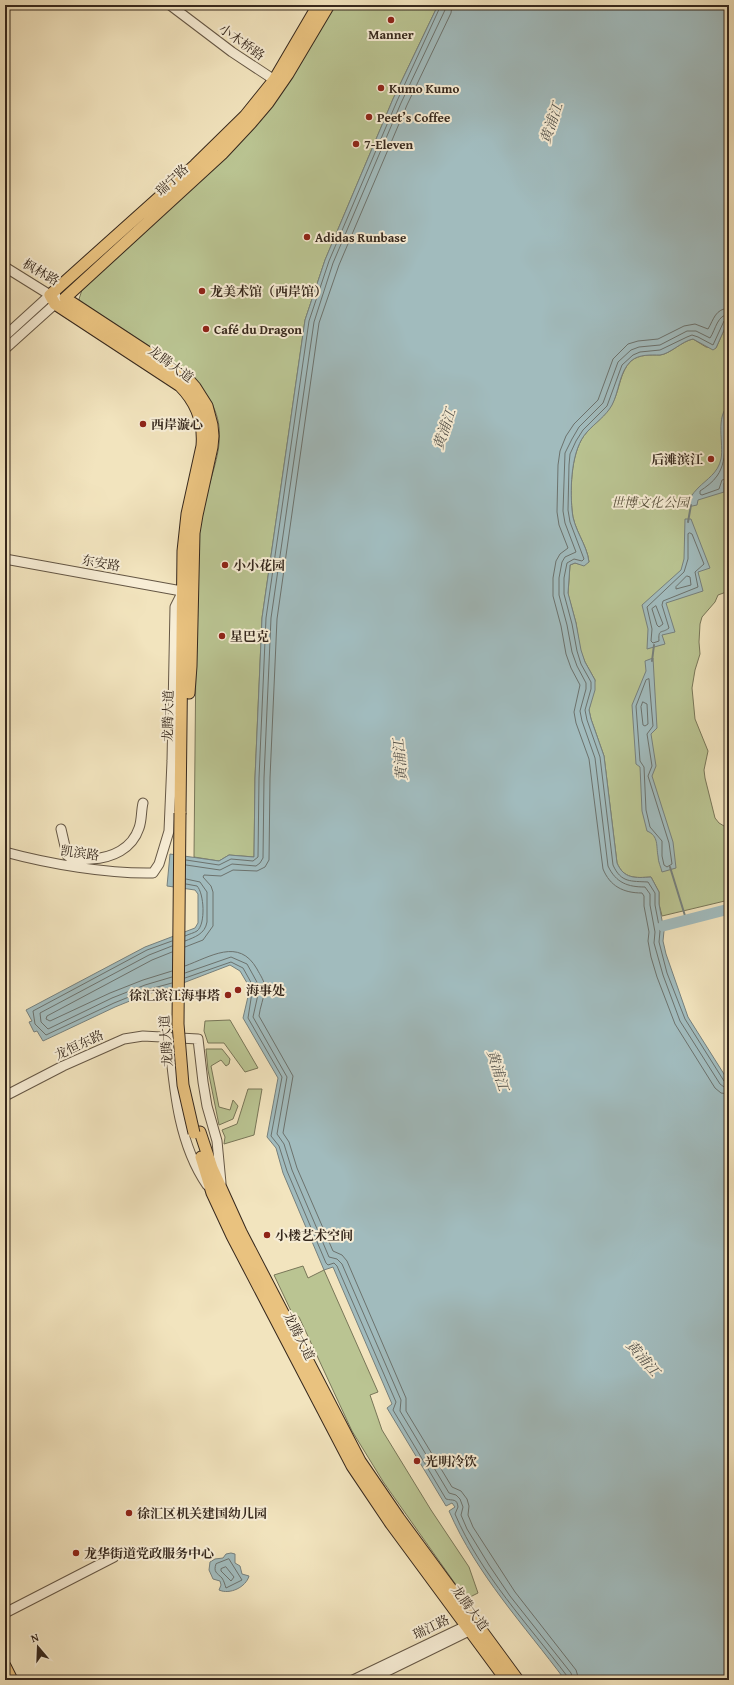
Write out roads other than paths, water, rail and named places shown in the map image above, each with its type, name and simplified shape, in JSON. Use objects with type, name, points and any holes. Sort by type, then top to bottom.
[{"type":"main road","name":"瑞宁路","points":[[57,299],[245,116],[277,82],[318,5]]},
{"type":"main road","name":"瑞宁路","points":[[57,299],[222,154],[251,123],[329,5]]},
{"type":"main road","name":"龙腾大道","points":[[57,299],[178,371],[195,387],[207,406],[212,425],[212,447],[196,521],[187,592],[178,1024],[183,1085],[197,1132],[217,1191],[241,1232],[360,1461],[506,1680]]},
{"type":"main road","name":"龙腾大道","points":[[470,1626],[518,1680]]},
{"type":"main road","points":[[5,1666],[12,1680]]},
{"type":"street","name":"小木桥路","points":[[170,5],[232,52],[277,82]]},
{"type":"street","name":"枫林路","points":[[5,267],[57,299]]},
{"type":"street","name":"瑞宁路","points":[[5,336],[57,299]]},
{"type":"street","name":"瑞宁路","points":[[5,349],[57,299]]},
{"type":"street","name":"东安路","points":[[5,559],[187,592]]},
{"type":"street","name":"凯滨路","points":[[5,852],[31,860],[89,868],[153,873],[159,864],[169,832],[175,607],[187,592]]},
{"type":"street","points":[[61,829],[67,855],[70,858],[76,860],[92,860],[108,857],[120,852],[132,841],[139,828],[142,803]]},
{"type":"street","name":"龙恒东路","points":[[5,1096],[116,1041],[137,1036],[198,1039],[202,1082],[217,1141],[217,1191]]},
{"type":"street","points":[[169,1037],[175,1086],[184,1136],[196,1166],[217,1191]]},
{"type":"street","points":[[5,1612],[114,1557]]},
{"type":"street","name":"瑞江路","points":[[353,1680],[470,1626]]},
{"type":"street","name":"瑞江路","points":[[369,1680],[470,1626]]},
{"type":"water","name":"黄浦江","points":[[438,5],[729,5],[729,319],[716,348],[713,350],[693,339],[664,354],[641,356],[631,361],[624,371],[610,409],[582,439],[575,458],[573,469],[571,501],[575,524],[586,549],[589,562],[584,566],[575,563],[570,565],[568,593],[581,650],[585,662],[595,680],[595,690],[589,710],[604,756],[617,863],[627,875],[635,877],[651,877],[659,892],[659,904],[664,931],[663,941],[666,954],[688,1017],[729,1082],[729,1680],[565,1680],[487,1578],[473,1557],[449,1511],[455,1507],[452,1503],[446,1506],[387,1408],[392,1404],[333,1267],[324,1270],[283,1173],[276,1148],[267,1137],[278,1078],[243,1018],[250,988],[240,971],[230,965],[170,988],[147,994],[115,1007],[43,1041],[37,1031],[34,1032],[29,1022],[32,1021],[26,1010],[145,947],[195,928],[198,923],[198,894],[195,890],[167,886],[170,854],[219,861],[229,855],[254,857],[255,778],[262,618],[305,320],[325,260],[393,99]]},
{"type":"water","points":[[729,405],[729,481],[724,483],[724,492],[698,500],[697,505],[683,508],[696,490],[715,472],[720,464],[722,453],[722,416]]},
{"type":"water","points":[[685,519],[691,519],[710,568],[698,572],[703,591],[666,603],[675,632],[662,635],[665,644],[647,649],[648,629],[642,605],[681,570],[684,559]]},
{"type":"water","points":[[653,658],[657,728],[651,734],[656,766],[652,776],[673,842],[676,868],[662,872],[658,860],[655,838],[647,831],[642,811],[640,767],[636,764],[632,705],[646,671],[645,661]]},
{"type":"water","points":[[226,1554],[235,1554],[235,1563],[240,1566],[242,1574],[249,1576],[245,1584],[233,1591],[219,1590],[221,1585],[220,1581],[213,1579],[209,1570],[210,1562],[215,1559],[223,1558]]},
{"type":"waterway","points":[[688,522],[691,505]]},
{"type":"waterway","points":[[652,661],[654,645]]},
{"type":"waterway","points":[[670,867],[686,919]]},
{"type":"waterway","points":[[663,926],[729,909]]},
{"type":"place","name":"Manner","points":[[391,20]]},
{"type":"place","name":"Kumo Kumo","points":[[381,88]]},
{"type":"place","name":"Peet’s Coffee","points":[[369,117]]},
{"type":"place","name":"7-Eleven","points":[[356,144]]},
{"type":"place","name":"Adidas Runbase","points":[[307,237]]},
{"type":"place","name":"龙美术馆（西岸馆）","points":[[202,291]]},
{"type":"place","name":"Café du Dragon","points":[[206,329]]},
{"type":"place","name":"西岸漩心","points":[[143,424]]},
{"type":"place","name":"后滩滨江","points":[[711,459]]},
{"type":"place","name":"小小花园","points":[[225,565]]},
{"type":"place","name":"星巴克","points":[[222,636]]},
{"type":"place","name":"海事处","points":[[238,990]]},
{"type":"place","name":"徐汇滨江海事塔","points":[[228,995]]},
{"type":"place","name":"小楼艺术空间","points":[[267,1235]]},
{"type":"place","name":"光明冷饮","points":[[417,1461]]},
{"type":"place","name":"徐汇区机关建国幼儿园","points":[[129,1513]]},
{"type":"place","name":"龙华街道党政服务中心","points":[[76,1553]]},
{"type":"park label","name":"世博文化公园","points":[[650,502]]}]
